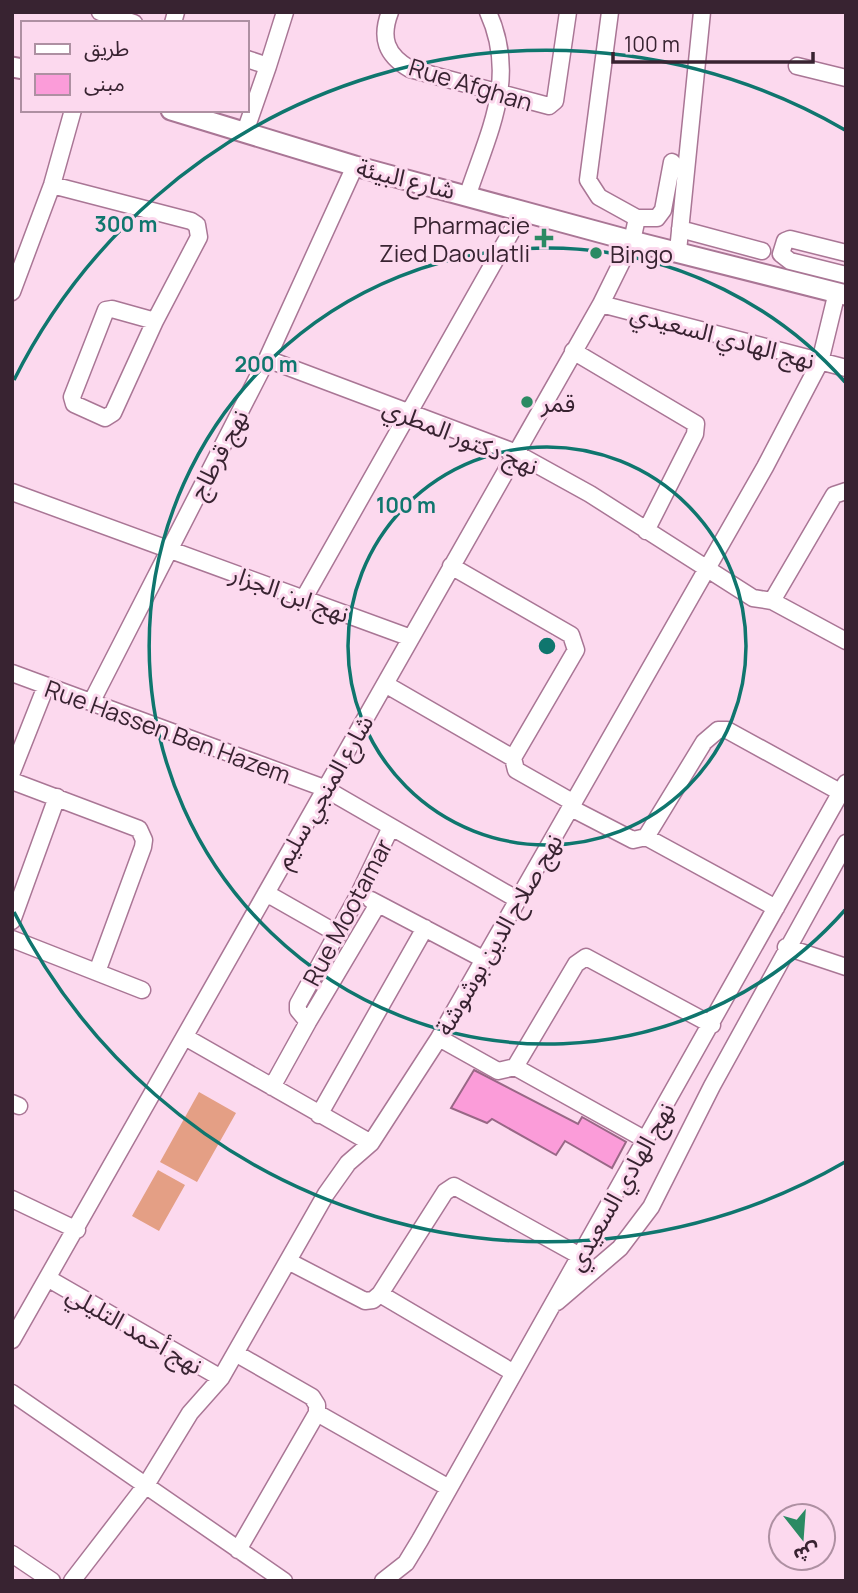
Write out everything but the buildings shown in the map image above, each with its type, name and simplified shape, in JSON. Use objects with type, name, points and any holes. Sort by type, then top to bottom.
[{"type":"main road","name":"شارع البيئة","points":[[178,112],[355,166],[468,194],[632,242],[843,287]]},
{"type":"street","points":[[100,12],[128,21]]},
{"type":"street","points":[[244,132],[285,12]]},
{"type":"street","name":"Rue Afghan","points":[[390,12],[384,27],[385,41],[399,62],[410,68],[545,106],[555,101],[568,12]]},
{"type":"street","points":[[468,194],[501,92],[501,49],[488,12]]},
{"type":"street","points":[[610,12],[588,180],[599,197],[637,218],[652,220],[663,210],[672,162]]},
{"type":"street","points":[[678,251],[702,12]]},
{"type":"street","points":[[248,59],[268,66]]},
{"type":"street","points":[[797,66],[846,78]]},
{"type":"street","points":[[13,287],[52,185],[72,112]]},
{"type":"street","name":"نهج قرطاج","points":[[92,701],[267,359],[355,166]]},
{"type":"street","points":[[52,185],[197,225],[199,237],[155,321],[113,413],[105,418],[74,404],[72,397],[106,310],[112,309],[155,321]]},
{"type":"street","points":[[304,598],[523,211]]},
{"type":"street","name":"شارع المنجي سليم","points":[[12,1340],[77,1230],[514,452],[601,304],[632,242],[637,218]]},
{"type":"street","points":[[680,229],[762,251]]},
{"type":"street","points":[[843,287],[781,254],[785,241],[790,239],[846,253]]},
{"type":"street","name":"نهج صلاح الدين بوشوشة","points":[[72,1581],[146,1485],[190,1413],[221,1378],[290,1262],[326,1194],[348,1163],[371,1143],[439,1038],[708,572],[820,362],[843,287]]},
{"type":"street","name":"نهج الهادي السعيدي","points":[[601,304],[846,368]]},
{"type":"street","points":[[573,351],[696,424],[695,434],[646,531]]},
{"type":"street","name":"نهج دكتور المطري","points":[[267,359],[514,452],[590,494],[708,572],[753,598],[772,601],[846,641]]},
{"type":"street","points":[[772,601],[834,495],[846,491]]},
{"type":"street","name":"نهج ابن الجزار","points":[[12,492],[411,638]]},
{"type":"street","points":[[451,566],[571,635],[576,644],[576,650],[513,758],[516,770],[633,840],[646,837],[776,908]]},
{"type":"street","name":"Rue Hassen Ben Hazem","points":[[12,673],[324,788],[518,900]]},
{"type":"street","points":[[385,684],[513,758]]},
{"type":"street","points":[[12,772],[46,686]]},
{"type":"street","points":[[646,837],[704,742],[718,730],[727,730],[843,787]]},
{"type":"street","points":[[12,781],[57,796],[139,830],[144,840],[97,972]]},
{"type":"street","name":"نهج الهادي السعيدي","points":[[383,1581],[406,1563],[712,1026],[843,787]]},
{"type":"street","points":[[12,921],[57,796]]},
{"type":"street","name":"Rue Mootamar","points":[[378,904],[307,1022],[298,1010],[298,1004],[338,934],[391,827]]},
{"type":"street","points":[[550,1309],[620,1248],[651,1207],[786,947],[846,844]]},
{"type":"street","points":[[265,893],[338,934]]},
{"type":"street","points":[[359,894],[483,959]]},
{"type":"street","points":[[319,1115],[425,928]]},
{"type":"street","points":[[12,939],[142,990]]},
{"type":"street","points":[[786,947],[846,967]]},
{"type":"street","points":[[439,1038],[498,1072],[515,1067],[576,964],[586,957],[712,1026]]},
{"type":"street","points":[[272,1087],[307,1022]]},
{"type":"street","points":[[185,1037],[371,1143]]},
{"type":"street","points":[[515,1067],[646,1140]]},
{"type":"street","points":[[290,1262],[365,1301],[373,1300],[380,1294],[445,1192],[454,1186],[580,1256]]},
{"type":"street","points":[[12,1199],[77,1230]]},
{"type":"street","name":"نهج أحمد التليلي","points":[[49,1279],[221,1378]]},
{"type":"street","points":[[380,1294],[514,1373]]},
{"type":"street","points":[[237,1354],[314,1399],[317,1413],[238,1550]]},
{"type":"street","points":[[12,1393],[284,1581]]},
{"type":"street","points":[[317,1413],[449,1488]]},
{"type":"street","points":[[12,1554],[52,1581]]},
{"type":"shaded area","points":[[199,1092],[236,1113],[197,1182],[160,1162]]},
{"type":"shaded area","points":[[158,1170],[185,1185],[159,1231],[132,1216]]},
{"type":"place","name":"Pharmacie Zied Daoulatli","points":[[544,238]]},
{"type":"place","name":"Bingo","points":[[596,253]]},
{"type":"place","name":"قمر","points":[[527,402]]}]
